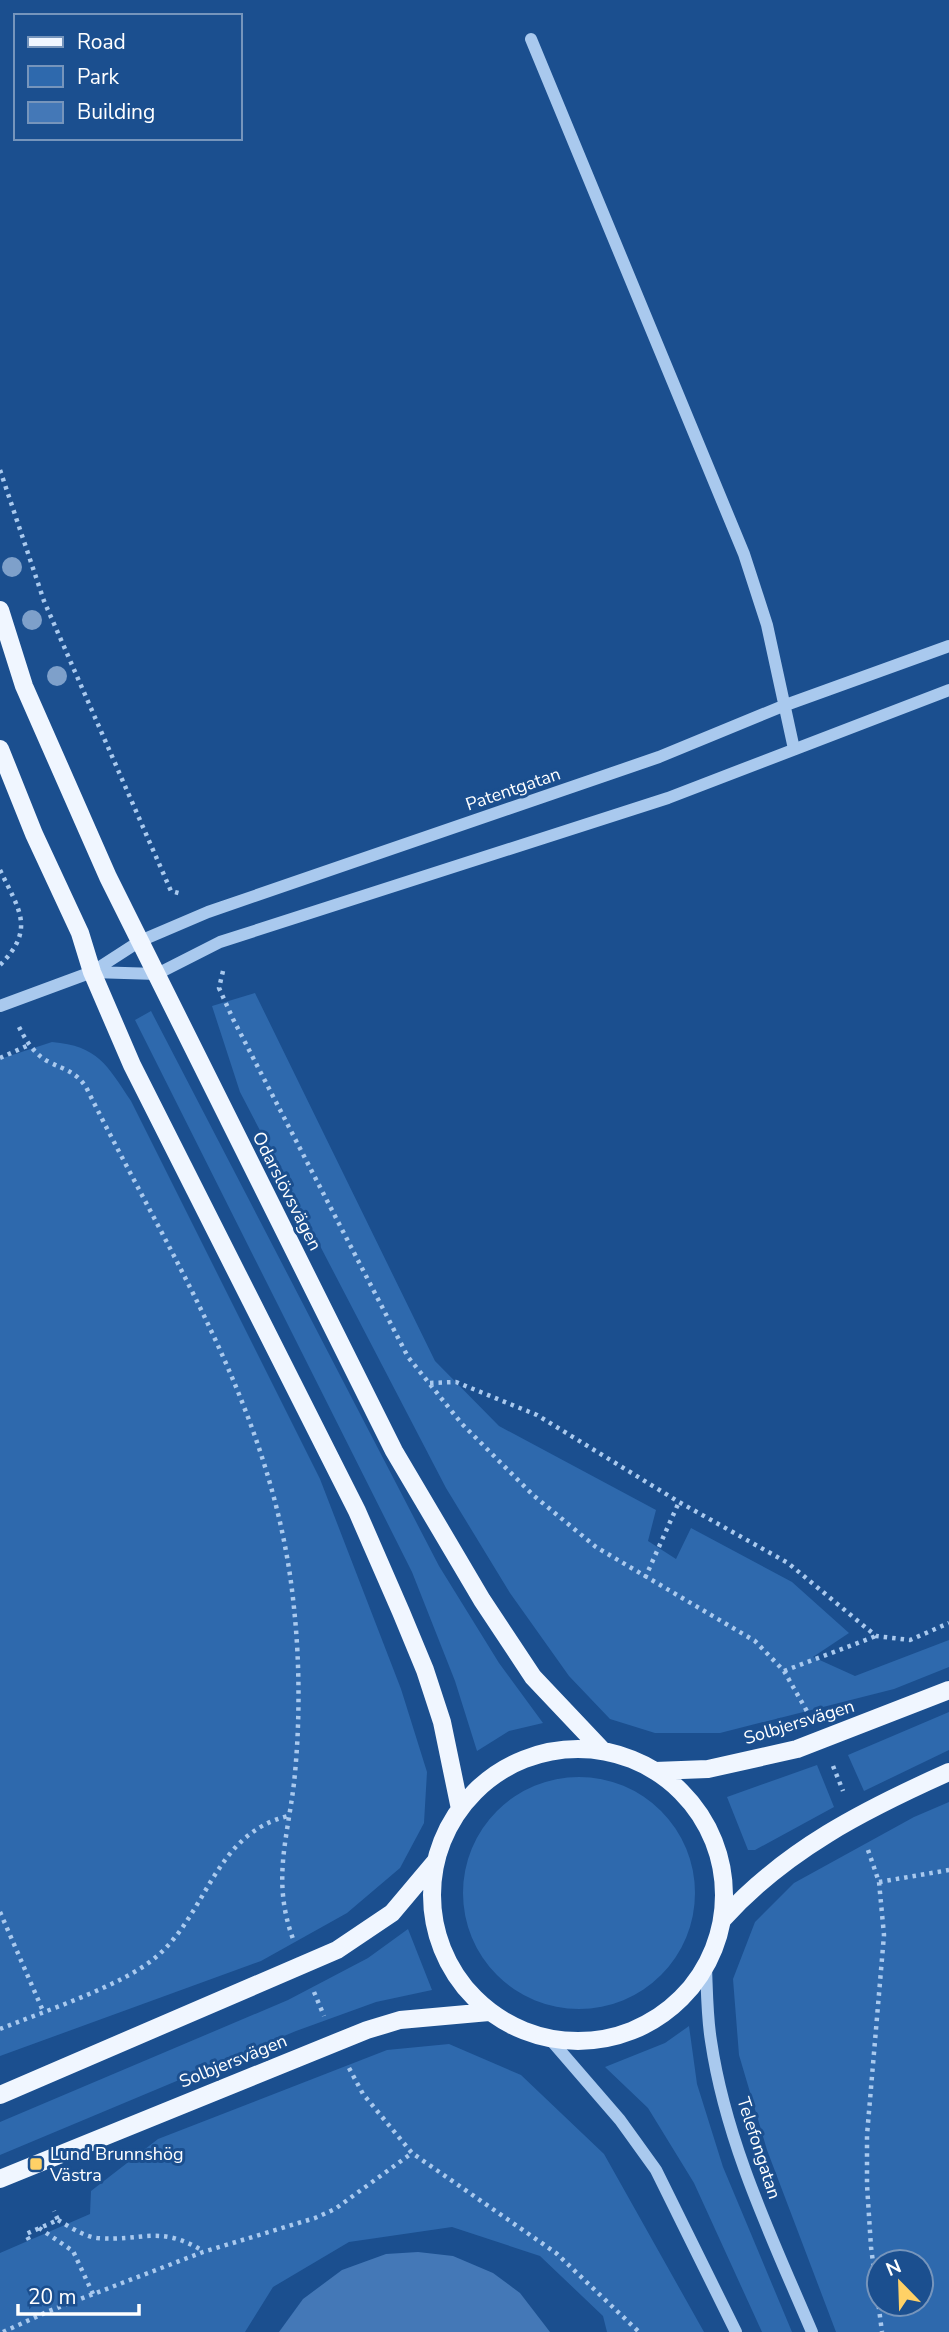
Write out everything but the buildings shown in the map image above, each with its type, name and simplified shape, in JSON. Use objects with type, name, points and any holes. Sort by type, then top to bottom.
[{"type":"main road","name":"Odarslövsvägen","points":[[0,610],[23,686],[108,877],[394,1451],[482,1600],[533,1677],[603,1751]]},
{"type":"main road","points":[[0,749],[34,834],[80,933],[92,972],[132,1065],[357,1511],[425,1670],[442,1722],[460,1810]]},
{"type":"main road","name":"Solbjersvägen","points":[[655,1771],[708,1769],[797,1748],[949,1690]]},
{"type":"main road","points":[[560,1751],[603,1751],[630,1758],[655,1771],[692,1803],[716,1847],[722,1870],[722,1920],[705,1967],[684,1996],[656,2019],[622,2035],[586,2042],[550,2039],[518,2028],[489,2012],[458,1979],[447,1961],[435,1929],[432,1896],[435,1862],[449,1826],[460,1810],[482,1785],[509,1767],[539,1755],[560,1751]]},
{"type":"main road","points":[[722,1920],[763,1878],[824,1833],[949,1772]]},
{"type":"main road","points":[[0,2095],[337,1950],[392,1913],[435,1862]]},
{"type":"main road","name":"Solbjersvägen","points":[[0,2179],[367,2030],[400,2020],[489,2012]]},
{"type":"street","points":[[531,39],[744,554],[767,625],[794,748]]},
{"type":"street","name":"Patentgatan","points":[[92,972],[140,941],[208,912],[659,757],[783,706],[949,646]]},
{"type":"street","points":[[3,1004],[92,972],[157,974],[220,942],[668,798],[949,690]]},
{"type":"street","name":"Telefongatan","points":[[705,1967],[711,2041],[725,2105],[749,2183],[812,2332]]},
{"type":"street","points":[[550,2039],[620,2120],[656,2170],[736,2332]]},
{"type":"path","points":[[0,470],[44,601],[171,891],[202,901],[208,912]]},
{"type":"path","points":[[0,870],[22,916],[22,935],[0,965]]},
{"type":"path","points":[[220,942],[225,960],[219,988],[233,1019],[408,1357],[463,1424],[533,1495],[596,1547],[645,1578],[739,1630],[769,1654],[784,1671],[810,1717]]},
{"type":"path","points":[[3,1004],[29,1045],[48,1062],[78,1075],[86,1087],[222,1353],[248,1410],[270,1474],[283,1524],[295,1612],[296,1735],[288,1816],[281,1850],[280,1886],[285,1917],[295,1946]]},
{"type":"path","points":[[0,1058],[29,1045]]},
{"type":"path","points":[[429,1383],[456,1382],[537,1415],[678,1502],[788,1563],[876,1636]]},
{"type":"path","points":[[645,1578],[678,1502]]},
{"type":"path","points":[[784,1671],[876,1636],[910,1640],[949,1623]]},
{"type":"path","points":[[832,1765],[848,1801]]},
{"type":"path","points":[[0,2029],[107,1984],[156,1958],[171,1941],[231,1851],[250,1832],[267,1821],[288,1816]]},
{"type":"path","points":[[868,1850],[879,1882],[884,1935],[867,2135],[867,2185],[882,2332]]},
{"type":"path","points":[[879,1882],[949,1870]]},
{"type":"path","points":[[0,1912],[43,2011]]},
{"type":"path","points":[[313,1988],[327,2022]]},
{"type":"path","points":[[347,2064],[363,2094],[412,2153],[556,2253],[639,2332]]},
{"type":"path","points":[[3,2332],[203,2252],[315,2218],[335,2209],[412,2153]]},
{"type":"path","points":[[54,2211],[58,2220],[96,2238],[155,2234],[175,2236],[203,2252]]},
{"type":"path","points":[[29,2240],[26,2234],[58,2220]]},
{"type":"path","points":[[38,2228],[73,2251],[93,2294]]},
{"type":"green space","points":[[255,993],[435,1361],[499,1426],[656,1510],[648,1541],[676,1559],[691,1528],[792,1582],[849,1633],[813,1657],[855,1676],[949,1640],[949,1667],[894,1689],[720,1733],[655,1733],[610,1719],[569,1676],[510,1593],[446,1488],[240,1092],[212,1006]]},
{"type":"green space","points":[[151,1011],[439,1566],[499,1663],[543,1723],[509,1731],[477,1751],[455,1681],[412,1572],[135,1020]]},
{"type":"green space","points":[[52,1042],[80,1048],[100,1059],[131,1101],[320,1479],[401,1689],[427,1772],[424,1823],[400,1868],[347,1913],[261,1961],[0,2056],[0,1059]]},
{"type":"green space","points":[[949,1712],[949,1750],[864,1791],[848,1755]]},
{"type":"green space","points":[[817,1765],[834,1807],[755,1850],[748,1850],[727,1797]]},
{"type":"green space","points":[[579,1777],[602,1779],[634,1791],[653,1803],[669,1819],[690,1859],[695,1893],[693,1916],[681,1948],[669,1967],[653,1983],[613,2004],[579,2009],[556,2007],[524,1995],[505,1983],[489,1967],[468,1927],[463,1893],[465,1870],[477,1838],[489,1819],[505,1803],[545,1782]]},
{"type":"green space","points":[[949,1802],[949,2332],[836,2332],[767,2150],[739,2055],[733,1979],[755,1922],[794,1883],[914,1817]]},
{"type":"green space","points":[[408,1929],[432,1990],[376,2002],[296,2031],[0,2155],[0,2122],[288,2000],[368,1958]]},
{"type":"green space","points":[[689,2026],[697,2084],[723,2167],[792,2332],[762,2332],[694,2183],[648,2108],[605,2067],[665,2043]]},
{"type":"green space","points":[[449,2044],[521,2075],[604,2154],[704,2332],[607,2332],[603,2316],[540,2256],[452,2227],[349,2242],[273,2287],[245,2332],[0,2332],[0,2253],[90,2214],[91,2191],[158,2139],[387,2050]]},
{"type":"place","name":"Lund Brunnshög Västra","points":[[36,2164]]}]
